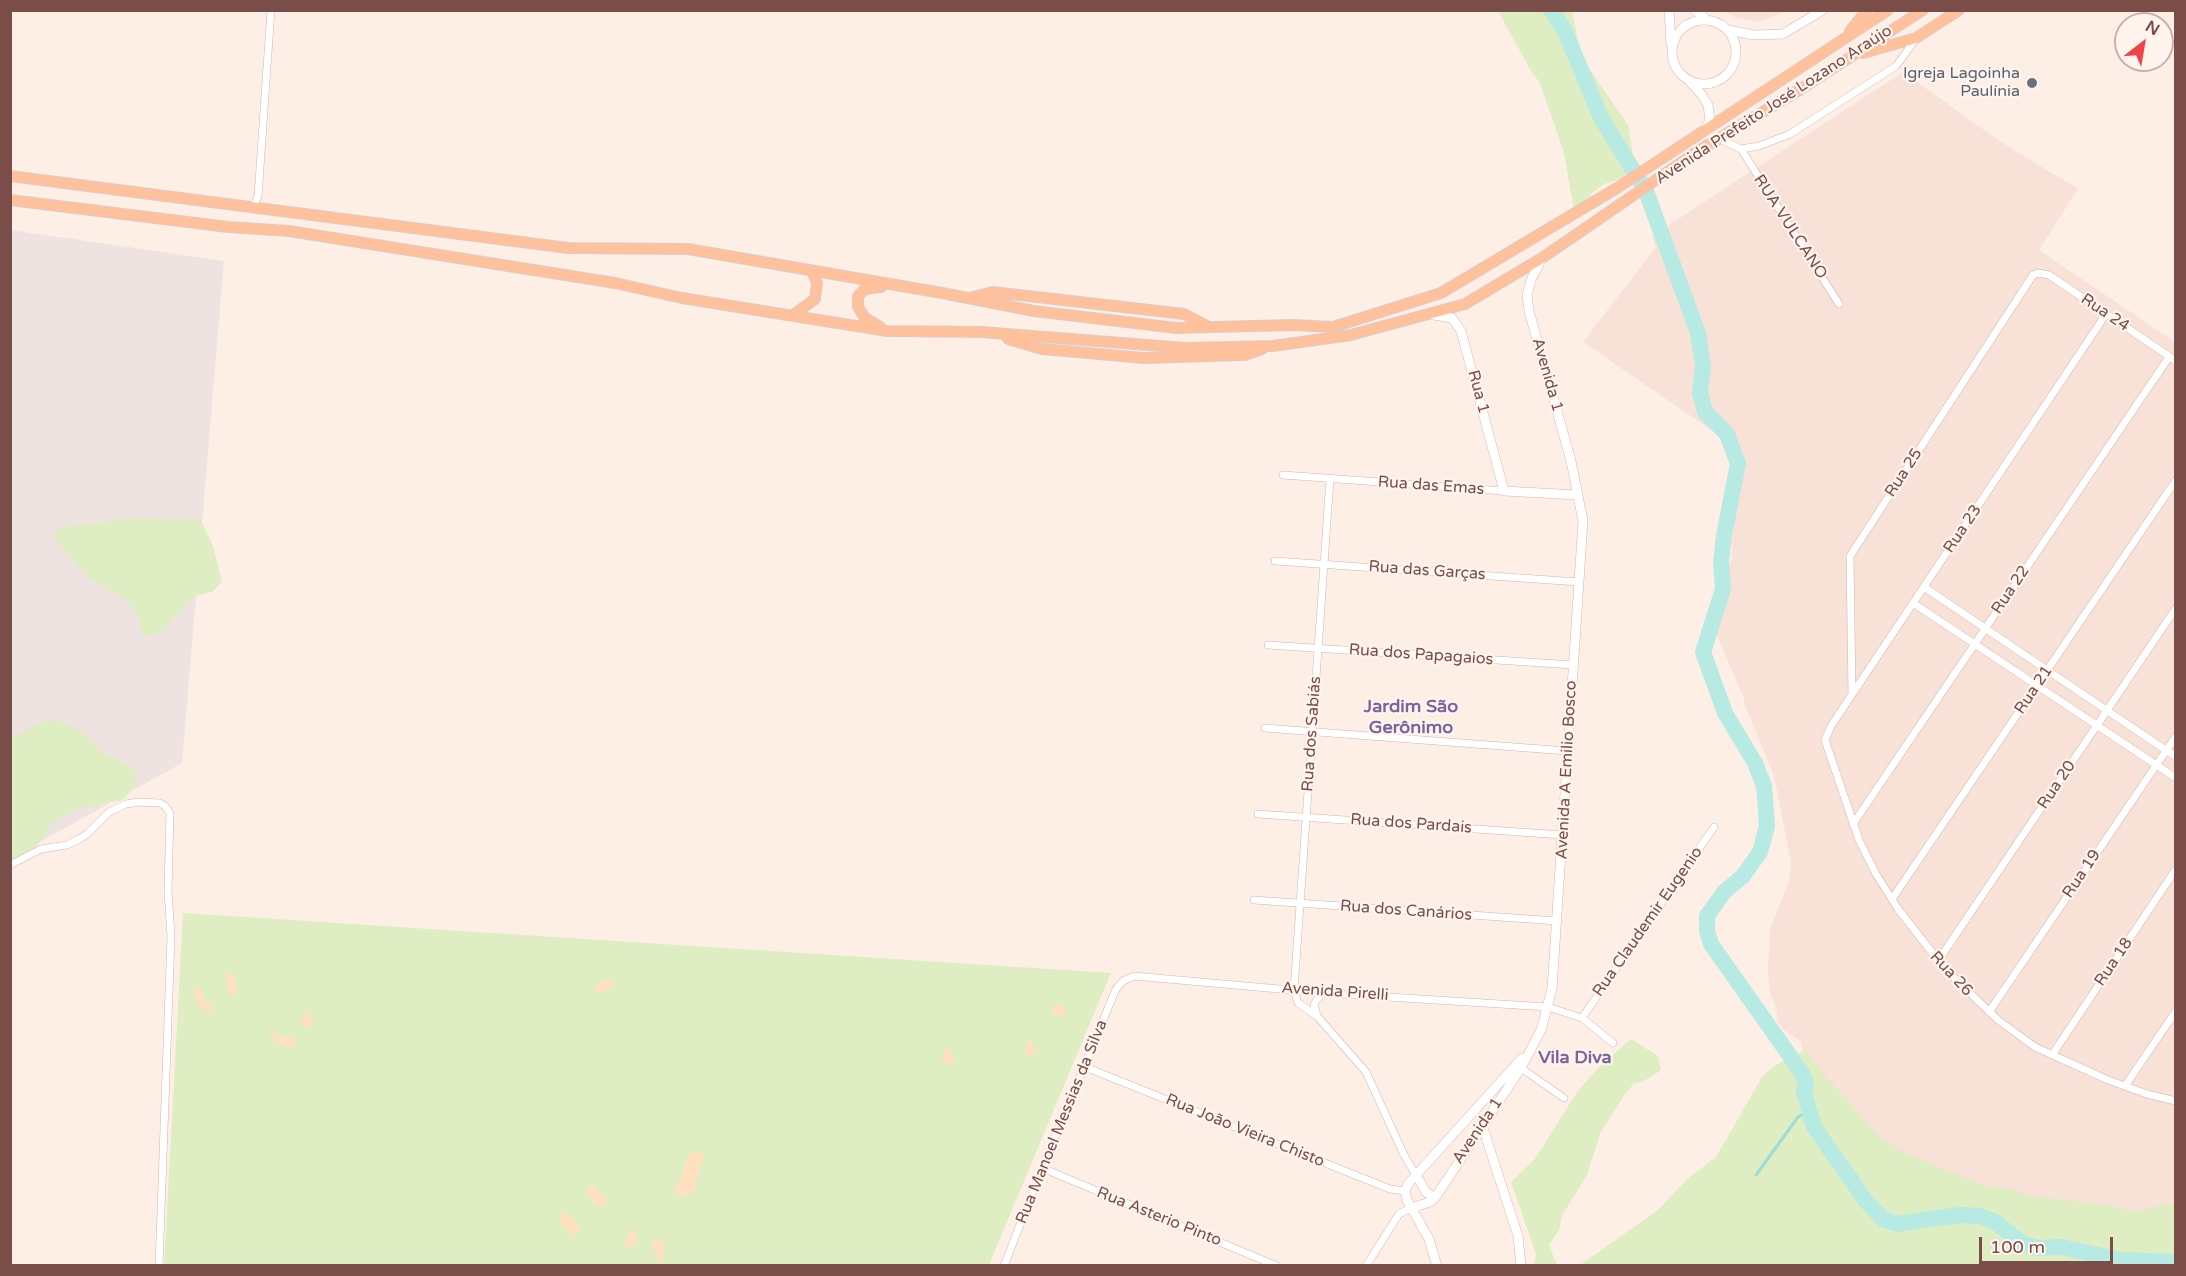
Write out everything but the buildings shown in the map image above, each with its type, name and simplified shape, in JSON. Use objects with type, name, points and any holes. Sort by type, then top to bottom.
[{"type":"main road","points":[[1669,10],[1671,50],[1675,66],[1702,95],[1708,105],[1710,120],[1703,132]]},
{"type":"main road","points":[[1686,79],[1711,83],[1726,76],[1735,62],[1733,37],[1728,30],[1722,24],[1706,19],[1695,10]]},
{"type":"main road","points":[[1728,30],[1754,35],[1783,34],[1823,10]]},
{"type":"main road","points":[[1841,40],[1867,10]]},
{"type":"main road","name":"Avenida Prefeito José Lozano Araújo","points":[[10,176],[568,249],[688,249],[1034,311],[1176,328],[1293,325],[1333,327],[1441,293],[1617,189],[1888,10]]},
{"type":"main road","name":"Avenida Prefeito José Lozano Araújo","points":[[10,200],[228,227],[289,231],[615,283],[682,298],[887,331],[981,332],[1186,348],[1273,346],[1351,335],[1465,304],[1542,258],[1698,151],[1923,10]]},
{"type":"main road","points":[[1854,55],[1916,38],[1959,10]]},
{"type":"main road","points":[[1671,50],[1682,27],[1706,19]]},
{"type":"main road","name":"Avenida 1","points":[[1542,258],[1531,280],[1527,295],[1529,311],[1571,461],[1578,495]]},
{"type":"main road","points":[[793,315],[815,299],[818,290],[812,271]]},
{"type":"main road","points":[[887,284],[879,288],[865,289],[858,296],[858,308],[865,318],[887,331]]},
{"type":"main road","name":"Rua 1","points":[[1428,314],[1452,318],[1461,331],[1504,490]]},
{"type":"main road","name":"Rua das Emas","points":[[1504,490],[1578,495]]},
{"type":"main road","name":"Avenida A Emilio Bosco","points":[[1535,1043],[1552,989],[1558,921],[1583,521],[1578,495]]},
{"type":"main road","points":[[1437,1266],[1429,1239],[1411,1208],[1405,1191],[1408,1184],[1535,1043]]},
{"type":"main road","name":"Avenida 1","points":[[1435,1198],[1535,1043]]},
{"type":"main road","points":[[1482,1125],[1518,1236],[1521,1266]]},
{"type":"main road","points":[[1411,1208],[1435,1198],[1426,1192],[1416,1175]]},
{"type":"street","points":[[253,208],[258,196],[271,10]]},
{"type":"street","points":[[1720,139],[1741,149],[1759,146],[1799,128],[1896,66],[1916,38]]},
{"type":"street","name":"RUA VULCANO","points":[[1741,149],[1839,304]]},
{"type":"street","name":"Rua 24","points":[[2033,275],[2038,273],[2049,275],[2172,359]]},
{"type":"street","name":"Rua 25","points":[[1852,694],[1850,556],[2033,275]]},
{"type":"street","name":"Rua 23","points":[[1826,746],[1827,733],[1852,694],[2106,314]]},
{"type":"street","name":"Rua 22","points":[[1853,824],[1985,628],[2172,359]]},
{"type":"street","name":"Rua das Emas","points":[[1283,475],[1504,490]]},
{"type":"street","name":"Rua dos Sabiás","points":[[1294,990],[1330,479]]},
{"type":"street","name":"Rua 21","points":[[1892,899],[2175,480]]},
{"type":"street","name":"Rua das Garças","points":[[1275,561],[1579,582]]},
{"type":"street","points":[[1924,587],[2175,757]]},
{"type":"street","points":[[1913,603],[2175,778]]},
{"type":"street","name":"Rua 20","points":[[1938,961],[2175,608]]},
{"type":"street","name":"Rua dos Papagaios","points":[[1268,645],[1573,665]]},
{"type":"street","points":[[1265,728],[1567,751]]},
{"type":"street","name":"Rua 19","points":[[1989,1012],[2175,736]]},
{"type":"street","name":"Rua 26","points":[[1826,746],[1853,824],[1876,874],[1921,941],[1938,961],[1989,1012],[2018,1035],[2052,1055],[2125,1086],[2175,1101]]},
{"type":"street","points":[[10,865],[41,849],[66,845],[79,839],[109,812],[126,804],[160,803],[170,813],[168,891],[171,937],[159,1266]]},
{"type":"street","name":"Rua dos Pardais","points":[[1258,814],[1563,835]]},
{"type":"street","name":"Rua Claudemir Eugenio","points":[[1582,1018],[1714,827]]},
{"type":"street","name":"Rua 18","points":[[2052,1055],[2175,869]]},
{"type":"street","name":"Rua dos Canários","points":[[1254,900],[1558,921]]},
{"type":"street","name":"Avenida Pirelli","points":[[1123,981],[1140,975],[1324,993],[1548,1007],[1582,1018]]},
{"type":"street","name":"Rua Manoel Messias da Silva","points":[[1004,1266],[1116,989],[1123,981]]},
{"type":"street","points":[[1294,990],[1298,1003],[1317,1016],[1366,1072],[1404,1155],[1416,1175]]},
{"type":"street","points":[[1317,1016],[1314,1005],[1324,993]]},
{"type":"street","points":[[2125,1086],[2175,1011]]},
{"type":"street","points":[[1582,1018],[1612,1043]]},
{"type":"street","name":"Rua João Vieira Chisto","points":[[1085,1067],[1390,1189],[1405,1191]]},
{"type":"street","points":[[1521,1068],[1564,1098]]},
{"type":"street","name":"Rua Asterio Pinto","points":[[1042,1168],[1277,1266]]},
{"type":"street","points":[[1366,1266],[1399,1214],[1411,1208]]},
{"type":"shaded area","points":[[1724,11],[1787,11],[1759,22],[1736,18]]},
{"type":"shaded area","points":[[1903,72],[2001,142],[2078,189],[2039,250],[2175,342],[2175,1265],[2072,1235],[1893,1153],[1820,1081],[1802,1050],[1802,1042],[1784,1030],[1777,1021],[1777,1011],[1770,992],[1768,970],[1770,929],[1789,881],[1791,862],[1774,776],[1713,626],[1713,597],[1732,559],[1730,443],[1583,342],[1656,247],[1652,236]]},
{"type":"shaded area","points":[[11,230],[224,261],[182,763],[11,858]]},
{"type":"green space","points":[[1498,11],[1572,11],[1584,61],[1628,125],[1633,156],[1631,170],[1620,179],[1604,184],[1592,193],[1575,216],[1564,153],[1540,83]]},
{"type":"green space","points":[[134,518],[201,520],[213,546],[222,582],[212,592],[198,595],[154,636],[143,636],[137,613],[129,602],[88,577],[55,540],[54,534],[63,527]]},
{"type":"green space","points":[[44,721],[60,721],[82,731],[101,751],[135,770],[135,786],[123,800],[77,809],[52,823],[41,841],[23,860],[11,860],[11,738]]},
{"type":"green space","points":[[183,913],[1111,973],[989,1265],[164,1266]]},
{"type":"green space","points":[[1631,1039],[1658,1056],[1661,1070],[1650,1078],[1634,1084],[1625,1094],[1600,1134],[1587,1175],[1562,1216],[1559,1230],[1549,1245],[1557,1265],[1534,1265],[1536,1254],[1511,1182],[1535,1159],[1577,1092],[1598,1068]]},
{"type":"green space","points":[[1805,1050],[1870,1128],[1907,1154],[1989,1187],[2004,1187],[2030,1196],[2108,1205],[2138,1211],[2175,1204],[2175,1265],[1580,1265],[1658,1210],[1687,1179],[1716,1157],[1762,1077],[1772,1067]]},
{"type":"sand","points":[[228,973],[234,976],[237,988],[235,996],[231,996],[226,990],[225,975]]},
{"type":"sand","points":[[608,979],[615,984],[613,988],[594,992],[597,984]]},
{"type":"sand","points":[[200,986],[204,998],[213,1007],[212,1011],[208,1012],[202,1008],[193,995],[196,988]]},
{"type":"sand","points":[[1056,1005],[1065,1007],[1066,1015],[1063,1017],[1055,1015],[1050,1010]]},
{"type":"sand","points":[[306,1010],[313,1020],[312,1024],[305,1028],[302,1021]]},
{"type":"sand","points":[[274,1030],[282,1038],[290,1036],[294,1038],[298,1045],[295,1047],[280,1045],[271,1036],[270,1032]]},
{"type":"sand","points":[[1031,1041],[1035,1046],[1033,1057],[1026,1055],[1025,1051],[1027,1042]]},
{"type":"sand","points":[[950,1048],[955,1062],[948,1065],[942,1060],[943,1052]]},
{"type":"sand","points":[[694,1151],[699,1151],[705,1156],[695,1190],[689,1195],[677,1195],[674,1188]]},
{"type":"sand","points":[[590,1185],[594,1185],[598,1192],[608,1200],[602,1207],[595,1204],[588,1195],[586,1191]]},
{"type":"sand","points":[[561,1213],[569,1215],[577,1224],[581,1231],[579,1234],[571,1234],[560,1223],[558,1220]]},
{"type":"sand","points":[[633,1229],[636,1230],[638,1238],[634,1245],[627,1249],[624,1242]]},
{"type":"sand","points":[[657,1238],[665,1245],[663,1261],[659,1261],[651,1243]]},
{"type":"waterway","points":[[1551,10],[1565,31],[1601,118],[1646,191],[1698,333],[1703,365],[1700,392],[1705,412],[1727,434],[1738,464],[1724,535],[1721,563],[1723,589],[1703,652],[1725,713],[1755,763],[1764,786],[1767,826],[1760,852],[1743,876],[1724,892],[1707,916],[1707,931],[1711,944],[1802,1073],[1806,1083],[1804,1092],[1814,1127],[1866,1201],[1883,1219],[1897,1224],[1961,1215],[1979,1216],[1994,1221],[2023,1244],[2038,1248],[2061,1247],[2121,1260],[2176,1262]]},
{"type":"waterway","points":[[1756,1175],[1798,1117],[1809,1111]]},
{"type":"place","name":"Igreja Lagoinha Paulínia","points":[[2032,83]]},
{"type":"district","name":"Jardim São Gerônimo","points":[[1411,717]]},
{"type":"district","name":"Vila Diva","points":[[1575,1058]]}]
